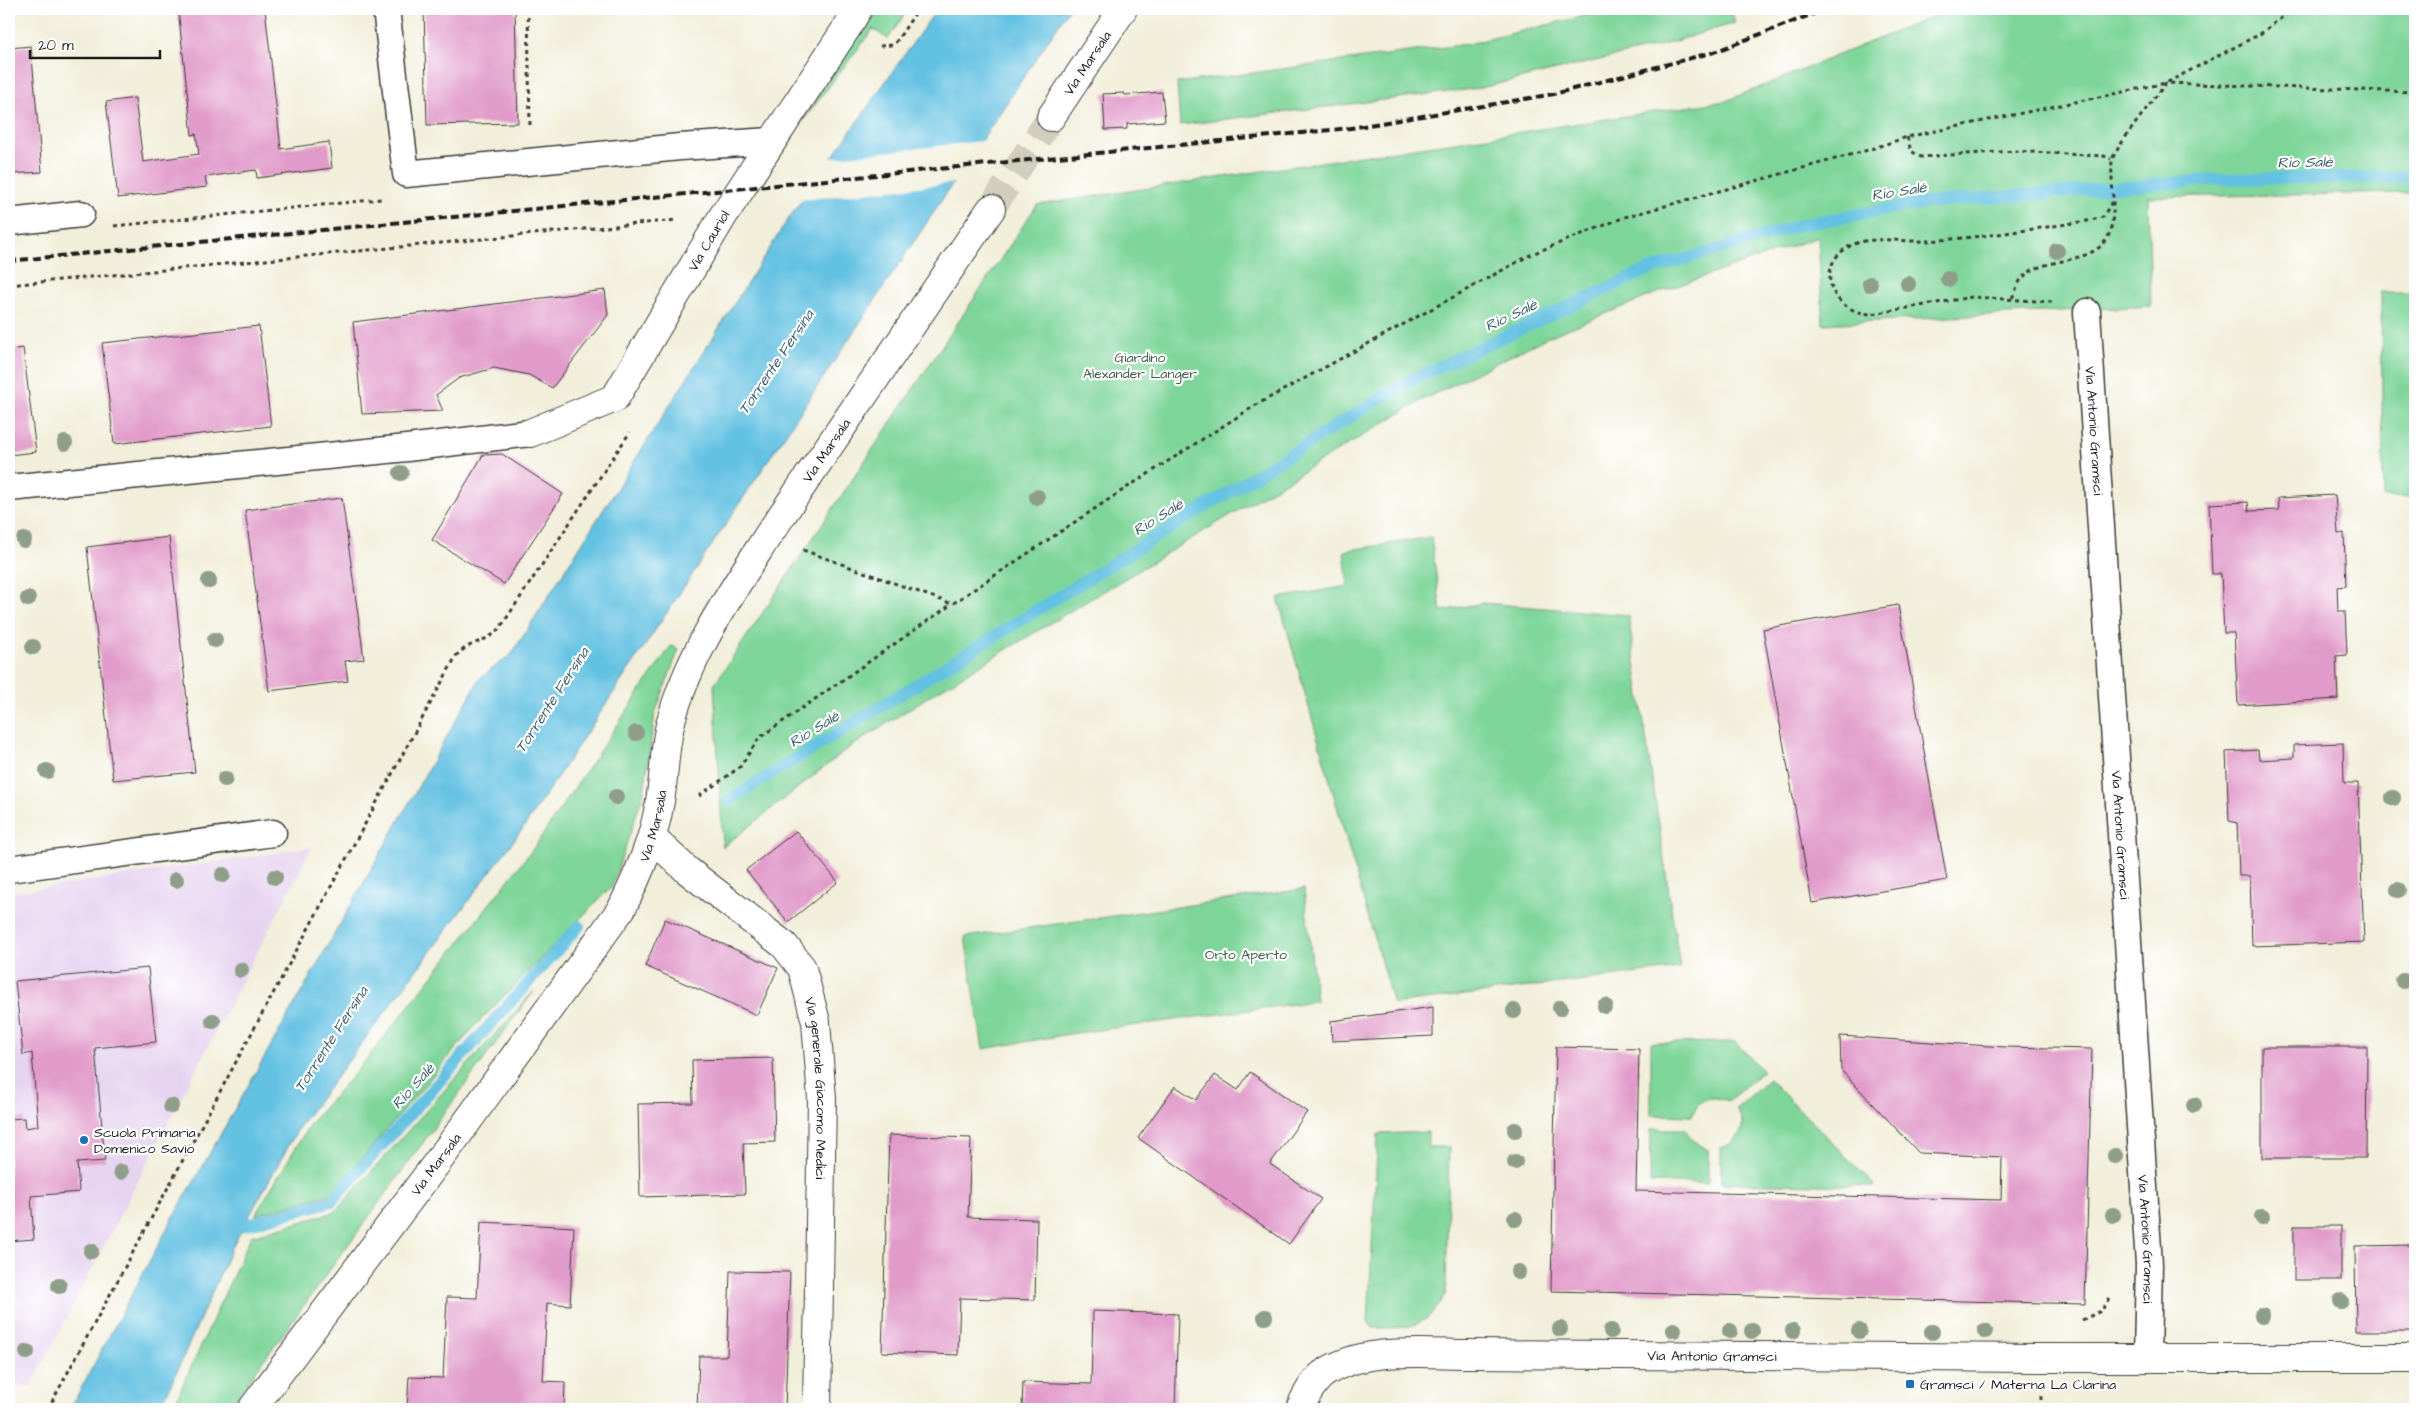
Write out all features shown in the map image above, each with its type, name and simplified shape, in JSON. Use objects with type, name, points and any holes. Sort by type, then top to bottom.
[{"type":"street","name":"Via Cauriol","points":[[530,433],[615,398],[723,216],[858,9]]},
{"type":"street","name":"Via Marsala","points":[[1051,116],[1123,9]]},
{"type":"street","name":"Via Marsala","points":[[252,1409],[457,1136],[622,908],[642,867],[652,838],[660,800],[672,716],[687,671],[732,590],[991,209]]},
{"type":"street","name":"Via generale Giacomo Medici","points":[[652,838],[688,870],[784,945],[802,968],[816,1022],[822,1099],[817,1409]]},
{"type":"street","name":"Via Antonio Gramsci","points":[[1300,1409],[1304,1398],[1322,1375],[1348,1362],[1377,1356],[1471,1354],[2415,1358]]},
{"type":"lane","points":[[386,9],[406,174],[680,147],[772,141]]},
{"type":"lane","points":[[9,222],[82,214]]},
{"type":"lane","name":"Via Antonio Gramsci","points":[[2087,312],[2149,1264],[2147,1358]]},
{"type":"lane","points":[[9,488],[407,448],[530,433]]},
{"type":"lane","points":[[9,870],[273,833]]},
{"type":"path","points":[[528,9],[529,162]]},
{"type":"path","points":[[2012,298],[2020,281],[2027,274],[2041,267],[2082,257],[2103,243],[2107,238],[2113,200],[2111,159],[2166,83],[2260,34],[2293,9]]},
{"type":"path","points":[[699,796],[740,767],[758,738],[952,604],[1123,490],[1256,405],[1532,254],[1625,217],[1868,150],[1907,136],[2166,83],[2415,92]]},
{"type":"path","points":[[1907,136],[1912,151],[1921,157],[2012,151],[2104,156],[2111,159]]},
{"type":"path","points":[[9,285],[332,255],[611,225],[723,216]]},
{"type":"path","points":[[48,1409],[456,656],[465,646],[486,640],[500,628],[631,431]]},
{"type":"path","points":[[767,537],[952,604]]},
{"type":"path","points":[[2041,1390],[2041,1409]]},
{"type":"shaded area","name":"Scuola Primaria Domenico Savio","points":[[312,847],[31,1386],[9,1388],[9,893]]},
{"type":"green space","points":[[872,9],[908,9],[888,39],[873,29],[801,123]]},
{"type":"green space","points":[[1613,9],[1731,9],[1735,23],[1659,46],[1480,88],[1180,125],[1177,83],[1468,44]]},
{"type":"green space","name":"Giardino Alexander Langer","points":[[1951,9],[2415,9],[2415,193],[2148,197],[2151,306],[1823,324],[1818,237],[1660,292],[1550,336],[1422,400],[929,696],[846,750],[723,847],[714,685],[1037,205],[1726,101]]},
{"type":"green space","points":[[2381,292],[2415,292],[2415,497],[2383,497]]},
{"type":"green space","points":[[1431,537],[1441,611],[1483,603],[1628,615],[1680,968],[1393,1004],[1278,598],[1348,586],[1344,551]]},
{"type":"green space","points":[[671,646],[679,649],[655,713],[644,792],[612,886],[475,1026],[332,1194],[255,1215],[310,1124],[362,1065],[533,849]]},
{"type":"green space","name":"Orto Aperto","points":[[1304,889],[1316,1001],[1070,1034],[983,1049],[965,937]]},
{"type":"green space","points":[[534,991],[228,1409],[172,1409],[251,1236],[335,1212]]},
{"type":"green space","points":[[1735,1042],[1763,1071],[1728,1101],[1711,1098],[1701,1102],[1694,1110],[1692,1116],[1651,1115],[1651,1043]]},
{"type":"green space","points":[[1769,1079],[1875,1186],[1721,1183],[1721,1148],[1731,1144],[1742,1130],[1742,1119],[1736,1109]]},
{"type":"green space","points":[[1651,1129],[1685,1129],[1692,1140],[1708,1150],[1708,1183],[1650,1183]]},
{"type":"green space","points":[[1428,1132],[1428,1147],[1449,1147],[1446,1293],[1432,1314],[1416,1324],[1397,1328],[1373,1328],[1368,1322],[1378,1134]]},
{"type":"water","name":"Torrente Fersina","points":[[937,9],[1069,9],[526,824],[299,1127],[232,1247],[160,1409],[70,1409],[169,1225],[480,678],[511,655],[787,221]]},
{"type":"pier","points":[[982,141],[954,183],[800,200],[830,158]]},
{"type":"building","points":[[178,9],[265,9],[281,149],[329,142],[332,168],[257,178],[256,170],[205,177],[207,187],[118,198],[106,102],[135,98],[143,162],[199,154],[196,134],[192,135]]},
{"type":"building","points":[[424,9],[515,9],[518,123],[427,125]]},
{"type":"building","points":[[31,46],[42,172],[9,174],[9,48]]},
{"type":"building","points":[[1162,92],[1165,121],[1127,124],[1127,129],[1105,130],[1103,94],[1124,93],[1125,95]]},
{"type":"building","points":[[605,290],[608,315],[552,388],[529,375],[494,368],[459,378],[436,395],[443,411],[362,414],[353,322]]},
{"type":"building","points":[[259,326],[271,426],[114,444],[102,343]]},
{"type":"building","points":[[23,348],[36,452],[9,455],[9,350]]},
{"type":"building","points":[[502,454],[563,494],[504,584],[432,540],[483,455]]},
{"type":"building","points":[[2335,495],[2338,534],[2344,533],[2346,586],[2337,587],[2338,611],[2345,611],[2347,655],[2336,656],[2338,699],[2238,705],[2234,633],[2224,633],[2221,574],[2212,574],[2209,504],[2248,502],[2249,511],[2279,510],[2278,498]]},
{"type":"building","points":[[342,498],[364,659],[345,661],[348,681],[269,691],[245,510]]},
{"type":"building","points":[[169,537],[195,772],[113,780],[87,547]]},
{"type":"building","points":[[1898,605],[1947,880],[1812,903],[1763,629]]},
{"type":"building","points":[[2343,743],[2344,783],[2358,783],[2364,942],[2252,946],[2250,876],[2239,876],[2237,823],[2229,821],[2226,752],[2258,750],[2259,760],[2294,758],[2294,745]]},
{"type":"building","points":[[796,831],[838,882],[788,922],[746,870]]},
{"type":"building","points":[[665,919],[778,968],[757,1015],[645,966]]},
{"type":"building","points":[[148,968],[156,1042],[95,1048],[105,1161],[77,1163],[79,1192],[31,1196],[34,1239],[9,1241],[9,1119],[24,1118],[25,1128],[38,1126],[32,1053],[23,1055],[15,981]]},
{"type":"building","points":[[1433,1007],[1433,1036],[1332,1041],[1331,1021]]},
{"type":"building","points":[[1840,1036],[2005,1047],[2092,1049],[2085,1304],[1551,1291],[1556,1047],[1639,1049],[1636,1191],[2001,1200],[2002,1157],[1919,1153],[1841,1070]]},
{"type":"building","points":[[2262,1047],[2367,1047],[2366,1158],[2262,1158]]},
{"type":"building","points":[[773,1058],[775,1142],[743,1143],[745,1194],[640,1197],[638,1104],[693,1103],[692,1060]]},
{"type":"building","points":[[1250,1072],[1307,1112],[1270,1164],[1321,1199],[1289,1244],[1138,1138],[1175,1086],[1196,1100],[1215,1075],[1238,1090]]},
{"type":"building","points":[[889,1135],[971,1138],[968,1217],[1037,1219],[1035,1300],[960,1298],[958,1355],[882,1352]]},
{"type":"building","points":[[481,1222],[574,1227],[570,1305],[547,1303],[543,1381],[565,1382],[564,1409],[407,1409],[409,1377],[443,1378],[447,1297],[477,1298]]},
{"type":"building","points":[[2294,1226],[2341,1226],[2341,1280],[2294,1280]]},
{"type":"building","points":[[2415,1245],[2415,1331],[2356,1331],[2355,1246]]},
{"type":"building","points":[[730,1271],[790,1272],[785,1409],[697,1409],[699,1356],[727,1356]]},
{"type":"building","points":[[1093,1311],[1178,1314],[1175,1409],[1022,1409],[1023,1382],[1091,1384]]},
{"type":"waterway","name":"Rio Salé","points":[[729,800],[1409,381],[1645,271],[1804,224],[1924,203],[2222,179],[2415,177]]},
{"type":"waterway","name":"Rio Salé","points":[[230,1229],[332,1201],[579,926]]},
{"type":"tunnel","points":[[991,209],[1051,117]]},
{"type":"railway","points":[[9,261],[1351,128],[1554,94],[1714,52],[1826,9]]},
{"type":"place","name":"Scuola Primaria Domenico Savio","points":[[84,1140]]},
{"type":"place","name":"Gramsci / Materna La Clarina","points":[[1910,1384]]}]
